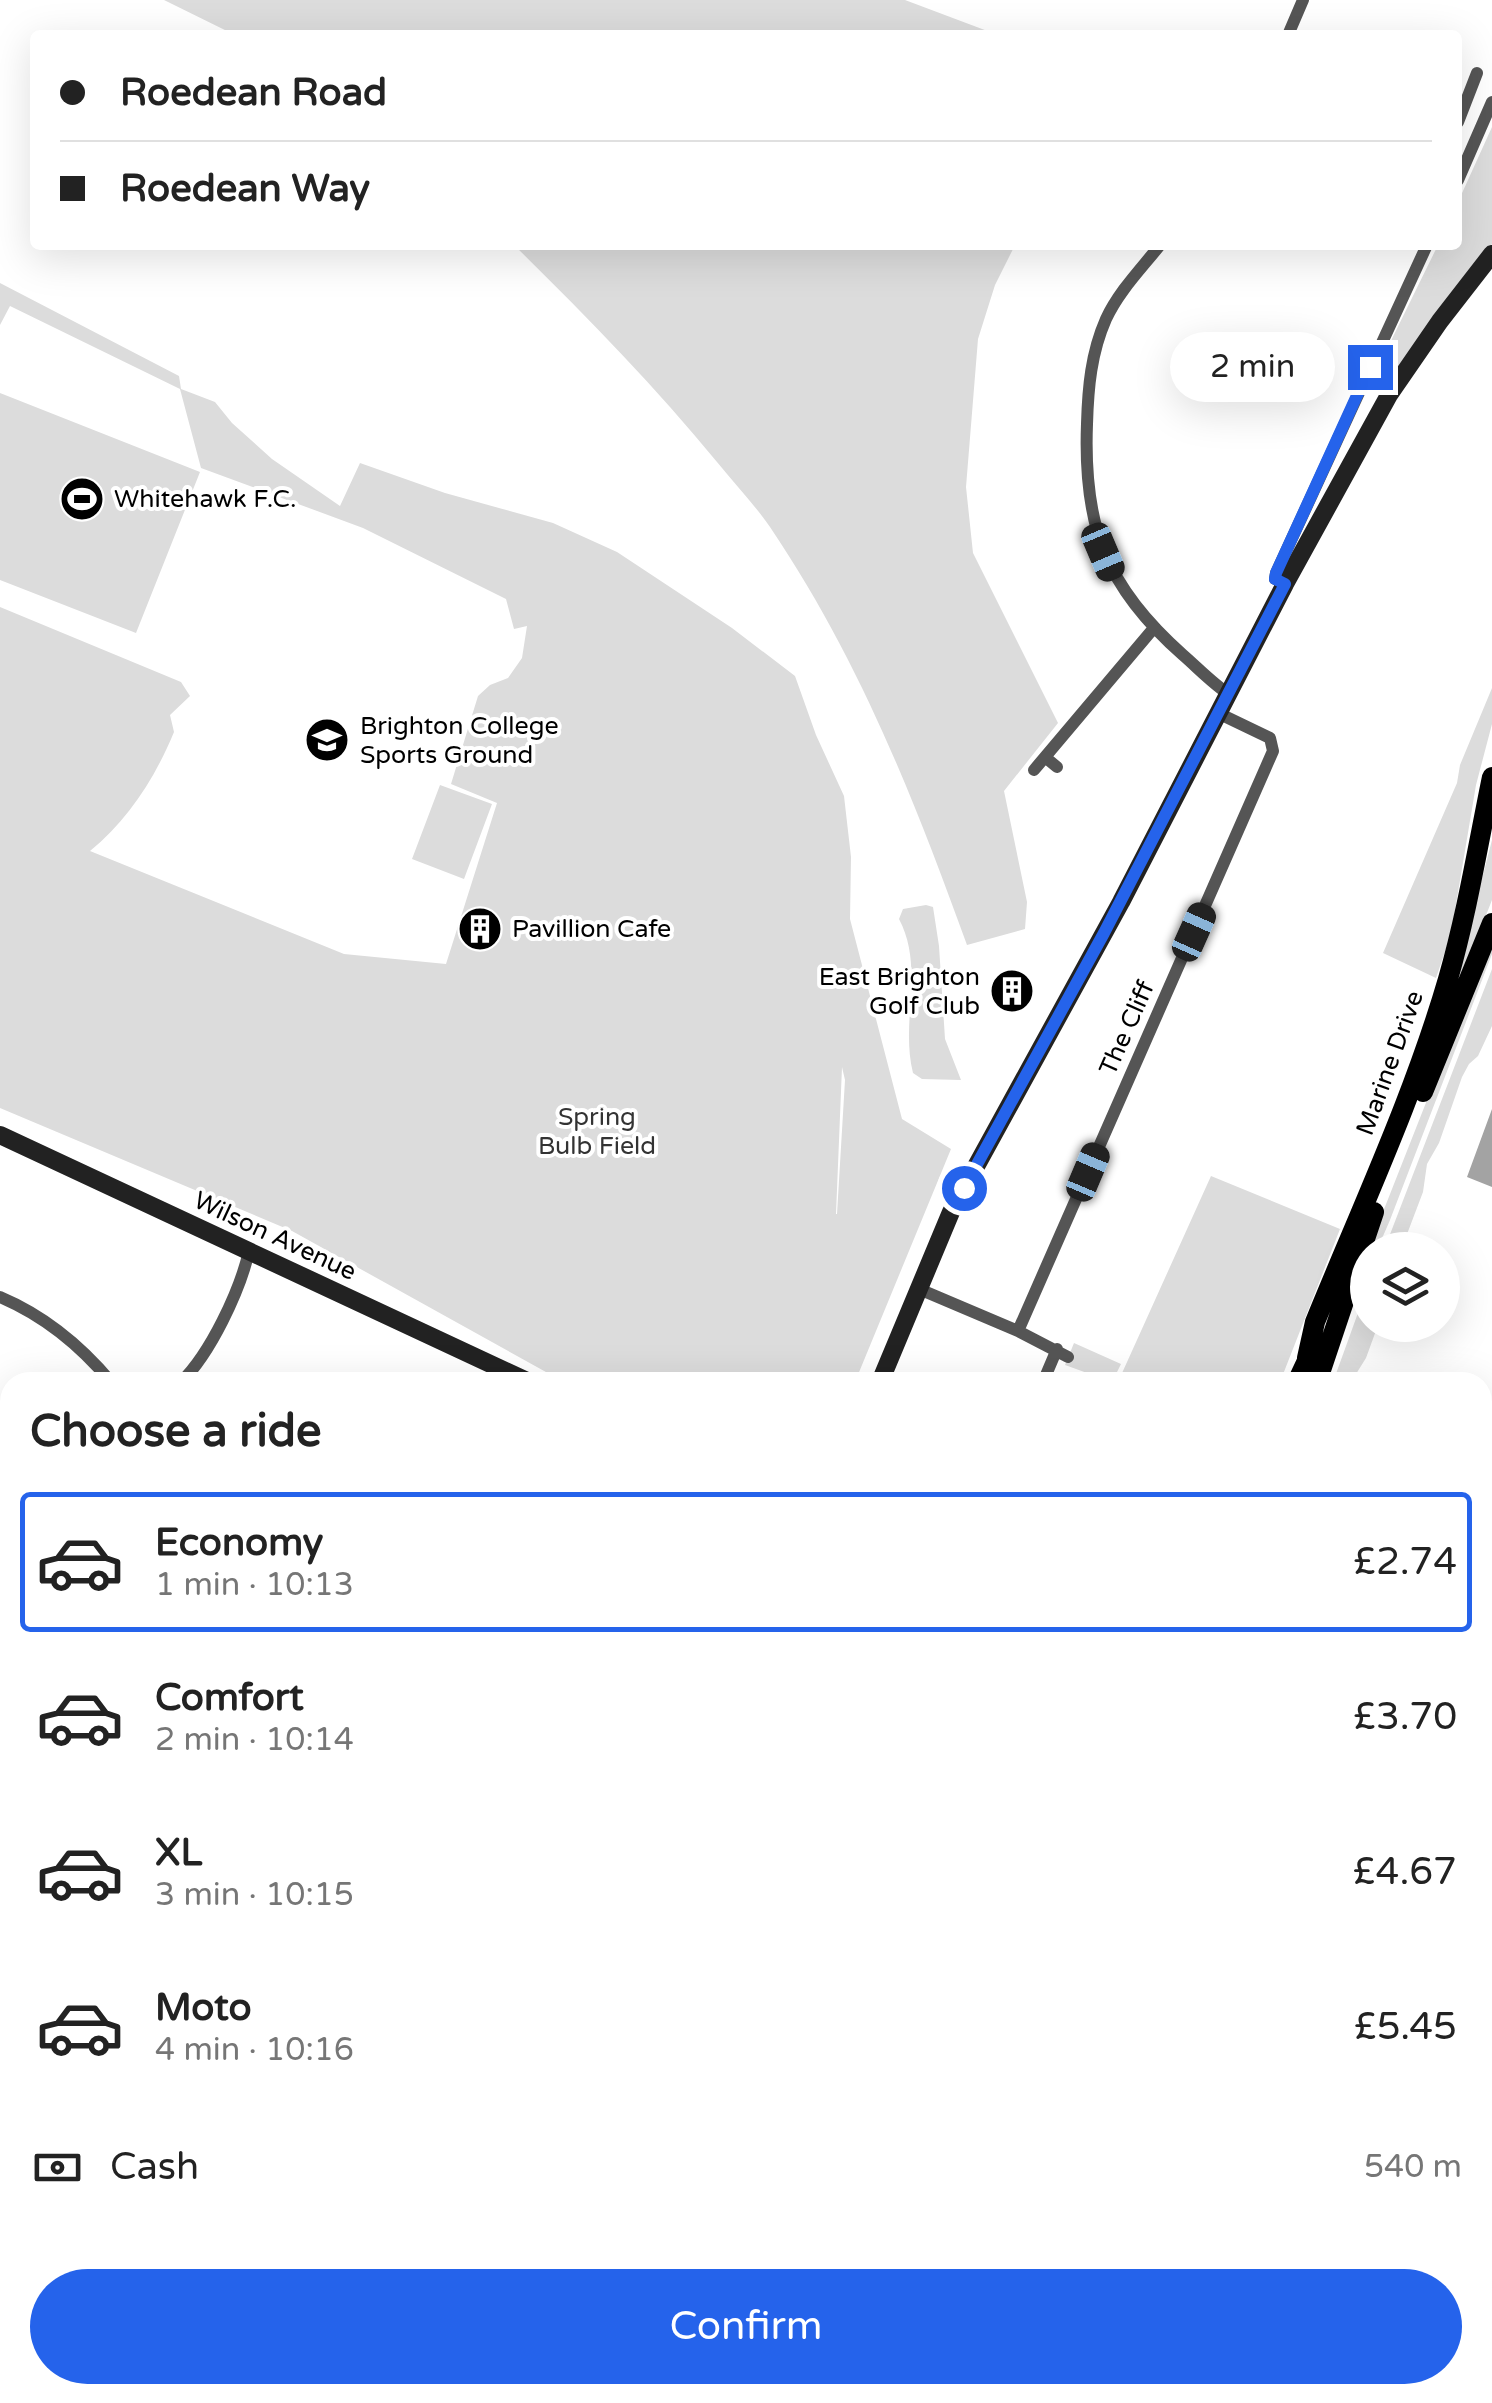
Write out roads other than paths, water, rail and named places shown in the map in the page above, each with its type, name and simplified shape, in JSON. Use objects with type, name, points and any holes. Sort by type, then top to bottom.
[{"type":"main road","points":[[884,1372],[951,1212],[1220,714],[1285,584],[1306,528],[1397,382],[1492,254]]},
{"type":"main road","name":"Marine Drive","points":[[1307,1358],[1315,1322],[1402,1108],[1447,982],[1492,778]]},
{"type":"main road","name":"Marine Drive","points":[[1301,1372],[1374,1212],[1492,923]]},
{"type":"main road","name":"Wilson Avenue","points":[[0,1135],[506,1372]]},
{"type":"main road","points":[[1320,1372],[1374,1212]]},
{"type":"street","points":[[1290,30],[1303,0]]},
{"type":"street","points":[[1462,111],[1476,73]]},
{"type":"street","points":[[1462,171],[1492,102]]},
{"type":"street","points":[[1156,250],[1120,294],[1102,331],[1091,372],[1086,432],[1092,511],[1103,552],[1121,589],[1153,628],[1230,694]]},
{"type":"street","points":[[1306,528],[1425,250]]},
{"type":"street","points":[[1034,770],[1153,628]]},
{"type":"street","name":"The Cliff","points":[[1018,1331],[1274,751],[1270,738],[1220,714]]},
{"type":"street","points":[[1045,757],[1057,768]]},
{"type":"street","points":[[189,1372],[214,1332],[250,1251]]},
{"type":"street","points":[[920,1289],[1062,1353],[1050,1372]]},
{"type":"street","points":[[0,1297],[52,1325],[81,1348],[102,1372]]},
{"type":"place","name":"Whitehawk F.C.","points":[[82,499]]},
{"type":"place","name":"Brighton College Sports Ground","points":[[327,740]]},
{"type":"place","name":"Pavillion Cafe","points":[[480,929]]},
{"type":"place","name":"East Brighton Golf Club","points":[[1012,991]]},
{"type":"park label","name":"Spring Bulb Field","points":[[597,1132]]}]
